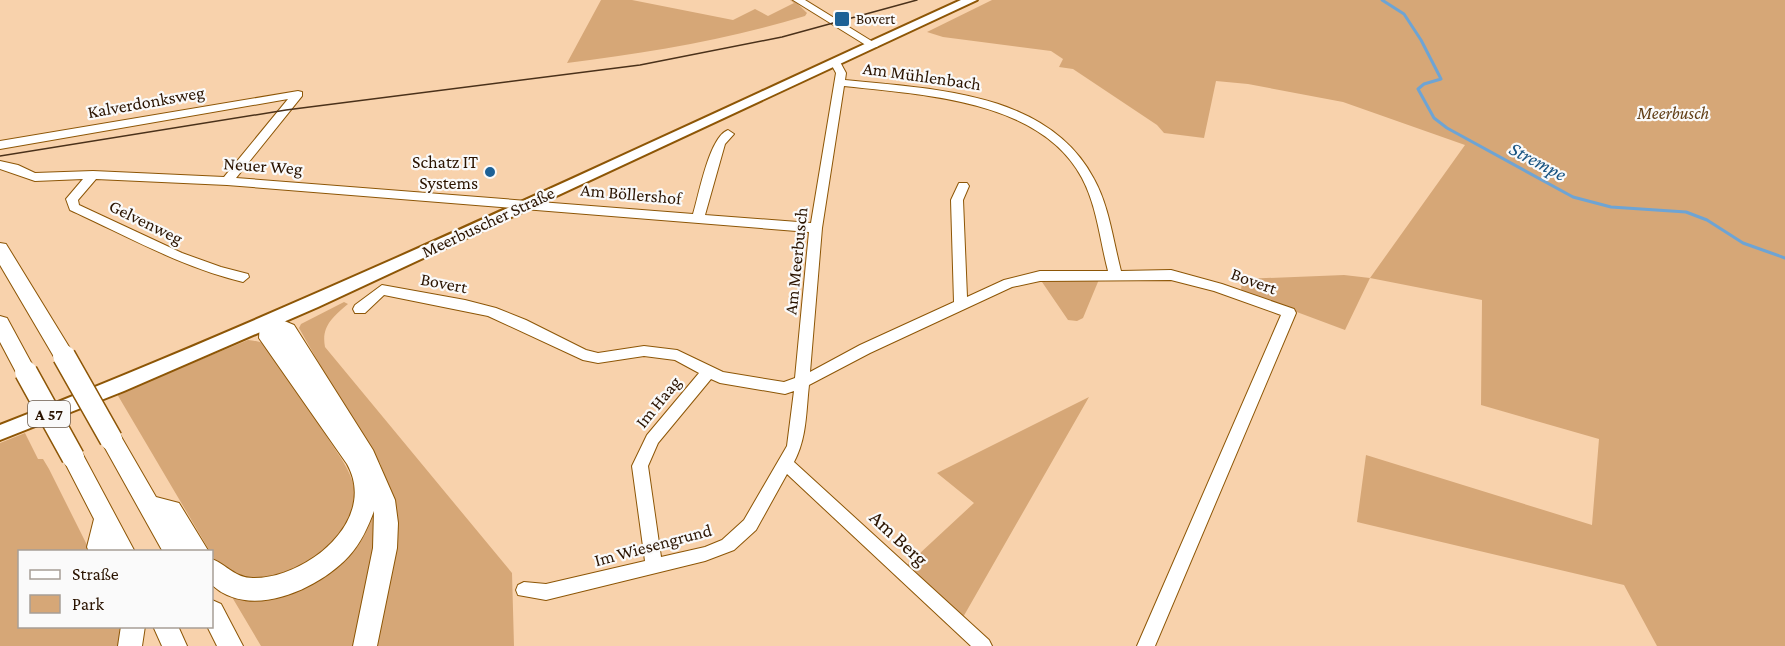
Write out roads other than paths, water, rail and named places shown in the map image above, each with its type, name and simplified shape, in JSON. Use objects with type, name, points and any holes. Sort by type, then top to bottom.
[{"type":"highway","name":"A 57","points":[[0,249],[175,550]]},
{"type":"highway","points":[[213,571],[228,584],[252,589],[273,588],[300,578],[317,569],[341,549],[356,531],[364,512],[365,483],[360,466],[305,383],[270,338],[270,322],[287,330],[365,456],[384,500],[387,523],[385,548],[365,646]]},
{"type":"highway","name":"A 57","points":[[0,323],[123,550]]},
{"type":"highway","points":[[149,505],[171,510],[197,550]]},
{"type":"highway","points":[[100,550],[106,518]]},
{"type":"highway","points":[[213,614],[231,646]]},
{"type":"highway","points":[[130,646],[133,628]]},
{"type":"highway","points":[[166,628],[176,646]]},
{"type":"main road","name":"Meerbuscher Straße","points":[[0,433],[270,322],[971,0]]},
{"type":"street","points":[[798,0],[873,45]]},
{"type":"street","name":"Am Meerbusch","points":[[785,463],[794,447],[797,432],[816,228],[839,82],[840,69],[835,62]]},
{"type":"street","name":"Am Mühlenbach","points":[[839,82],[946,94],[981,102],[1016,114],[1046,132],[1071,154],[1089,180],[1115,274]]},
{"type":"street","name":"Kalverdonksweg","points":[[0,145],[298,94],[226,182]]},
{"type":"street","name":"Am Böllershof","points":[[698,218],[720,143],[728,134]]},
{"type":"street","name":"Neuer Weg","points":[[0,165],[14,168],[34,177],[93,175],[226,182],[525,205]]},
{"type":"street","name":"Gelvenweg","points":[[93,175],[72,198],[74,207],[109,222],[174,256],[243,277]]},
{"type":"street","points":[[961,305],[957,200],[963,186]]},
{"type":"street","name":"Am Böllershof","points":[[525,205],[816,228]]},
{"type":"street","name":"Bovert","points":[[360,309],[382,290],[465,305],[520,324],[583,355],[598,358],[644,351],[677,355],[720,377],[785,388],[1009,283],[1040,276],[1171,275],[1217,287],[1289,313],[1146,646]]},
{"type":"street","name":"Im Haag","points":[[654,566],[640,466],[652,438],[708,372]]},
{"type":"street","name":"Im Wiesengrund","points":[[524,590],[546,592],[716,550],[737,539],[750,525],[785,463]]},
{"type":"street","name":"Am Berg","points":[[785,463],[983,646]]},
{"type":"waterway","name":"Strempe","points":[[1382,0],[1404,14],[1421,40],[1439,75],[1441,79],[1424,84],[1418,89],[1434,118],[1447,128],[1573,197],[1611,207],[1686,212],[1707,220],[1743,243],[1785,258]]},
{"type":"tram line","points":[[0,156],[286,110],[640,65],[782,37],[917,0]]},
{"type":"place","name":"Bovert","points":[[842,19]]},
{"type":"place","name":"Schatz IT Systems","points":[[490,172]]},
{"type":"park label","name":"Meerbusch","points":[[1673,113]]}]
